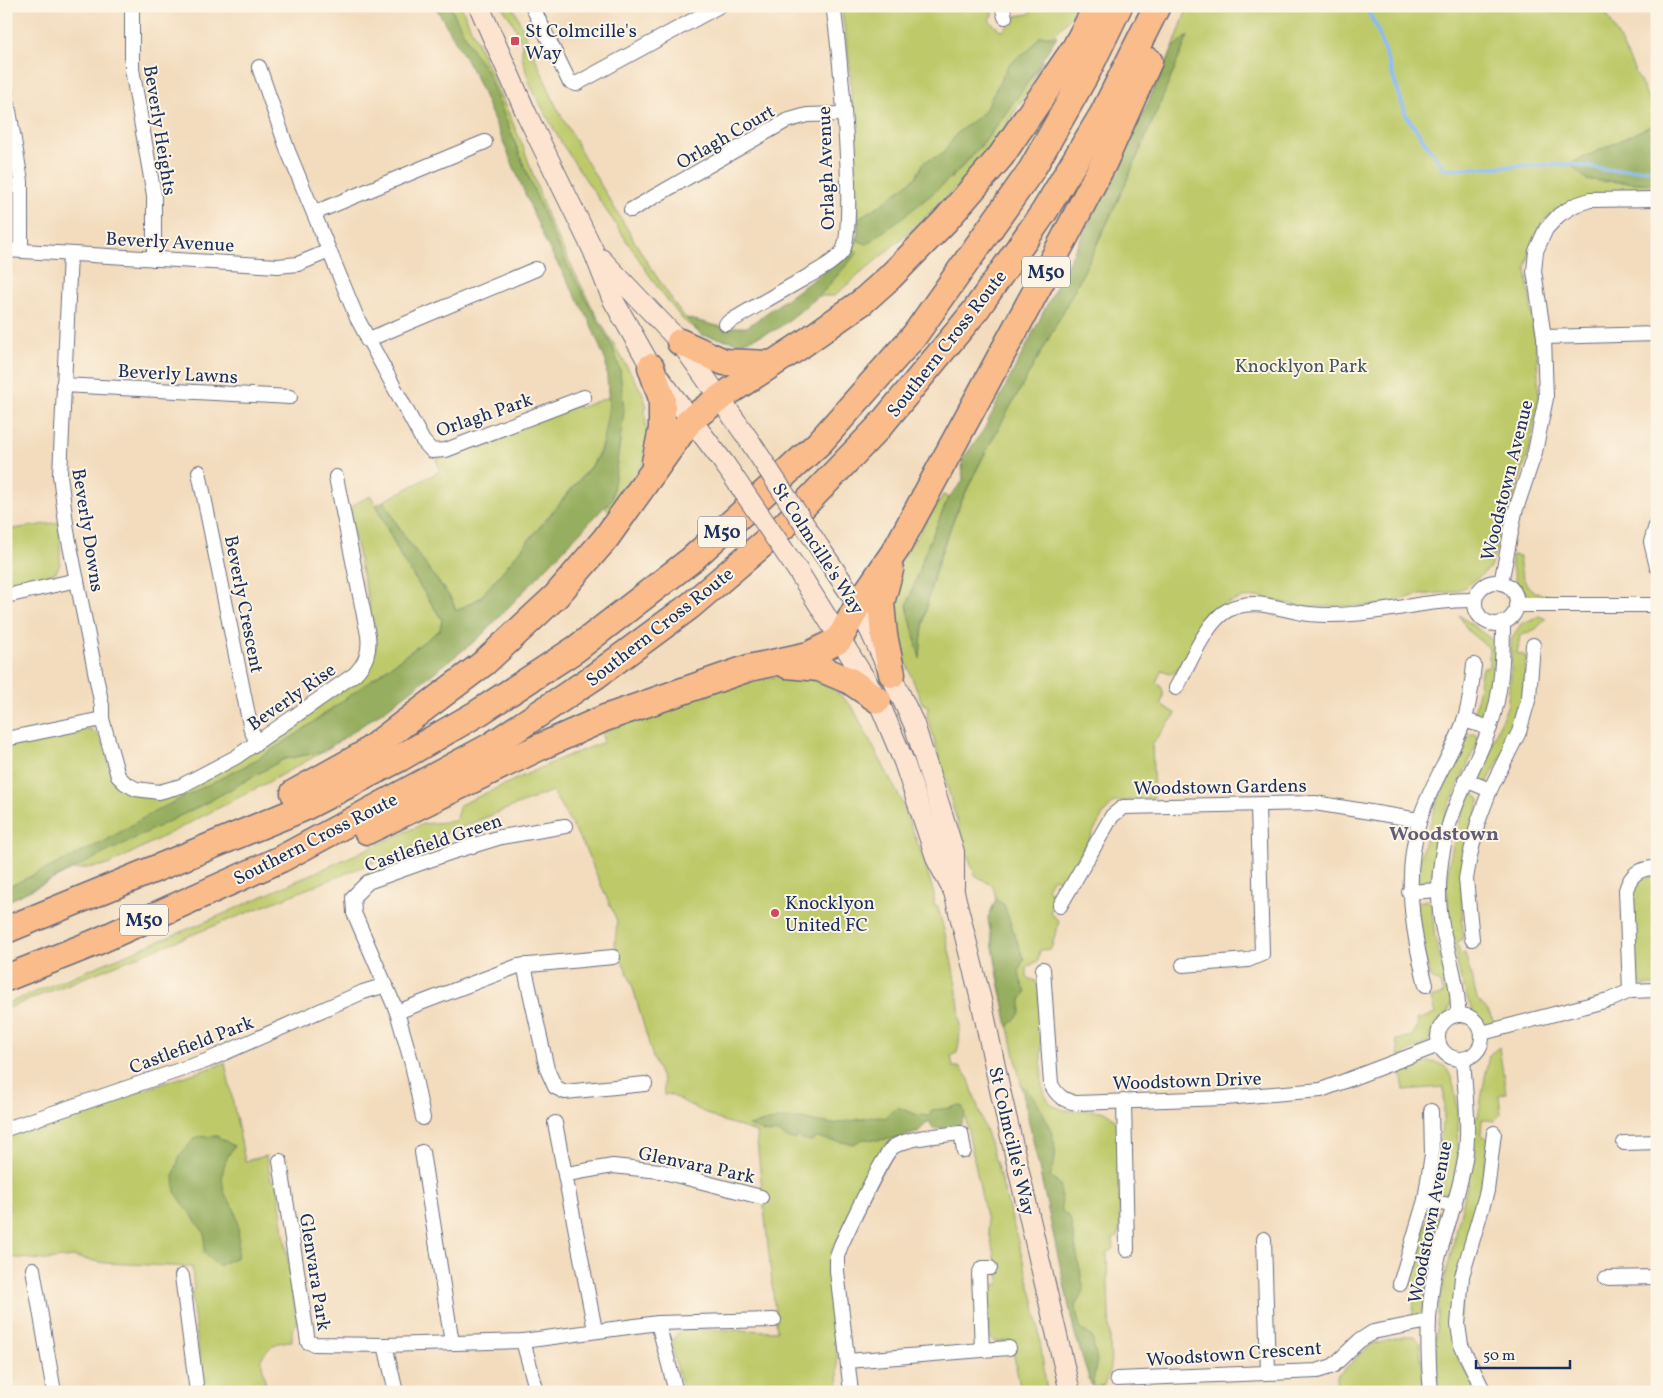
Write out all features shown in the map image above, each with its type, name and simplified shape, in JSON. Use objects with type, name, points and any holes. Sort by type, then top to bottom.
[{"type":"highway","name":"M50","points":[[156,871],[361,756],[484,663],[556,596],[606,538],[690,420],[862,302],[890,277],[980,183],[1001,156],[1075,48],[1097,6]]},
{"type":"highway","name":"Southern Cross Route","points":[[6,930],[156,871],[302,809],[400,758],[478,713],[576,649],[691,560],[819,443],[914,336],[1032,169],[1088,70],[1120,6]]},
{"type":"highway","name":"Southern Cross Route","points":[[6,978],[94,942],[281,859],[497,741],[594,677],[690,606],[785,525],[880,427],[975,311],[1044,212],[1103,114],[1157,6]]},
{"type":"highway","name":"M50","points":[[281,859],[328,849],[606,718],[748,668],[809,656],[839,640],[858,605],[897,548],[1104,162],[1171,6]]},
{"type":"highway","points":[[680,342],[724,362],[772,364]]},
{"type":"highway","name":"M50","points":[[651,367],[662,400],[662,429],[653,472]]},
{"type":"highway","name":"M50","points":[[892,674],[881,603],[897,548]]},
{"type":"highway","name":"M50","points":[[774,664],[818,668],[850,681],[878,700]]},
{"type":"main road","name":"St Colmcille's Way","points":[[479,6],[527,115],[593,250],[612,298],[651,367],[724,463],[798,571],[839,640],[878,700],[904,762],[937,860],[954,892],[981,1000],[1070,1392]]},
{"type":"main road","name":"St Colmcille's Way","points":[[593,250],[680,342],[721,397],[858,605],[914,724],[954,852],[954,892]]},
{"type":"street","name":"Beverly Heights","points":[[132,6],[132,69],[154,195],[154,259]]},
{"type":"street","points":[[532,6],[572,83],[581,82],[695,12],[720,6]]},
{"type":"street","name":"Orlagh Avenue","points":[[726,324],[824,266],[843,251],[849,228],[838,38],[833,6]]},
{"type":"street","name":"Orlagh Park","points":[[259,67],[282,137],[367,340],[423,441],[432,451],[446,450],[584,397]]},
{"type":"street","points":[[6,93],[8,115],[21,181],[21,250]]},
{"type":"street","name":"Orlagh Court","points":[[631,210],[786,121],[807,115],[843,114]]},
{"type":"street","points":[[314,213],[485,142]]},
{"type":"street","name":"Woodstown Avenue","points":[[1501,582],[1514,512],[1535,452],[1546,398],[1544,337],[1534,271],[1536,251],[1546,229],[1559,215],[1575,205],[1590,200],[1657,199]]},
{"type":"street","name":"Beverly Avenue","points":[[6,250],[289,266],[329,251]]},
{"type":"street","name":"Beverly Downs","points":[[70,254],[60,475],[64,515],[102,706],[102,720]]},
{"type":"street","points":[[367,340],[536,269]]},
{"type":"street","points":[[1544,337],[1657,334]]},
{"type":"street","name":"Beverly Lawns","points":[[63,386],[290,397]]},
{"type":"street","name":"Beverly Crescent","points":[[199,472],[251,730],[257,742]]},
{"type":"street","name":"Beverly Rise","points":[[102,720],[118,776],[125,783],[136,789],[159,792],[182,786],[236,757],[354,674],[368,653],[368,635],[336,476]]},
{"type":"street","points":[[1657,522],[1651,542],[1657,567]]},
{"type":"street","points":[[6,596],[77,580]]},
{"type":"street","name":"Woodstown Avenue","points":[[1475,600],[1477,593],[1487,584],[1501,582]]},
{"type":"street","name":"Woodstown Avenue","points":[[1501,582],[1514,594],[1516,605]]},
{"type":"street","points":[[1176,688],[1216,617],[1245,603],[1310,614],[1333,614],[1387,610],[1426,602],[1475,600],[1478,613],[1482,619],[1489,622],[1503,622],[1512,616],[1516,605],[1657,605]]},
{"type":"street","points":[[1458,1015],[1458,997],[1442,927],[1438,890],[1443,849],[1465,780],[1490,728],[1500,694],[1504,657],[1503,622]]},
{"type":"street","points":[[1472,939],[1466,878],[1478,822],[1490,790],[1521,723],[1529,697],[1533,645]]},
{"type":"street","points":[[1426,985],[1411,915],[1409,892],[1420,820],[1464,720],[1474,665]]},
{"type":"street","points":[[6,739],[102,720]]},
{"type":"street","points":[[1464,720],[1490,728]]},
{"type":"street","points":[[1465,780],[1490,790]]},
{"type":"street","name":"Woodstown Gardens","points":[[1060,906],[1112,816],[1123,807],[1315,803],[1420,820]]},
{"type":"street","points":[[1183,966],[1248,960],[1262,954],[1258,805]]},
{"type":"street","name":"Castlefield Green","points":[[423,1118],[412,1064],[397,1012],[354,912],[353,897],[368,882],[486,841],[565,826]]},
{"type":"street","points":[[1630,991],[1626,890],[1629,880],[1642,869],[1657,868]]},
{"type":"street","points":[[1409,892],[1438,890]]},
{"type":"street","points":[[397,1012],[524,965],[613,957]]},
{"type":"street","points":[[524,965],[547,1069],[555,1087],[565,1092],[646,1084]]},
{"type":"street","name":"Woodstown Drive","points":[[1043,969],[1049,1073],[1056,1093],[1064,1100],[1076,1103],[1275,1096],[1321,1090],[1439,1045]]},
{"type":"street","name":"Castlefield Park","points":[[6,1129],[206,1061],[363,992],[386,985]]},
{"type":"street","points":[[1482,1033],[1612,998],[1630,991],[1657,990]]},
{"type":"street","points":[[1458,1015],[1470,1018],[1480,1027],[1482,1033],[1480,1047],[1476,1053],[1463,1059],[1449,1056],[1439,1045],[1438,1032],[1441,1026],[1451,1017],[1458,1015]]},
{"type":"street","name":"Woodstown Avenue","points":[[1431,1392],[1429,1321],[1436,1267],[1455,1206],[1465,1157],[1463,1059]]},
{"type":"street","points":[[1124,1101],[1127,1250]]},
{"type":"street","points":[[1400,1284],[1425,1200],[1432,1154],[1431,1112]]},
{"type":"street","points":[[556,1123],[595,1330]]},
{"type":"street","points":[[851,1392],[836,1256],[880,1164],[891,1148],[904,1142],[961,1133],[964,1150]]},
{"type":"street","points":[[1484,1392],[1461,1345],[1458,1325],[1462,1276],[1487,1191],[1494,1133]]},
{"type":"street","points":[[1624,1144],[1657,1142]]},
{"type":"street","points":[[422,1152],[452,1343]]},
{"type":"street","name":"Glenvara Park","points":[[280,1161],[308,1342],[314,1344],[385,1345],[523,1341],[658,1323],[774,1320]]},
{"type":"street","name":"Glenvara Park","points":[[567,1174],[613,1166],[660,1171],[761,1197]]},
{"type":"street","points":[[1425,1200],[1455,1206]]},
{"type":"street","points":[[1264,1239],[1268,1372]]},
{"type":"street","points":[[982,1350],[978,1274],[982,1268],[990,1268]]},
{"type":"street","points":[[33,1269],[54,1392]]},
{"type":"street","points":[[182,1276],[197,1392]]},
{"type":"street","points":[[1606,1278],[1657,1277]]},
{"type":"street","name":"Woodstown Crescent","points":[[1117,1379],[1316,1371],[1333,1366],[1359,1341],[1373,1332],[1429,1321]]},
{"type":"street","points":[[658,1323],[676,1392]]},
{"type":"street","points":[[523,1341],[537,1392]]},
{"type":"street","points":[[385,1345],[396,1392]]},
{"type":"street","points":[[848,1362],[1009,1348]]},
{"type":"green space","points":[[435,6],[450,6],[475,55],[486,70],[547,223],[565,261],[613,348],[620,370],[624,411],[612,499],[479,638],[389,707],[323,752],[284,759],[206,803],[6,902],[6,888],[105,841],[150,814],[251,763],[297,734],[440,630],[442,619],[402,559],[376,505],[384,501],[402,533],[452,600],[456,611],[480,598],[594,463],[601,451],[609,407],[606,362],[589,320],[545,241],[475,75]]},
{"type":"green space","points":[[450,6],[461,6],[523,146],[549,221],[593,309],[642,392],[647,407],[645,408],[646,429],[655,429],[647,458],[610,512],[605,508],[612,499],[614,471],[620,444],[620,370],[613,348],[575,281],[547,223],[486,70],[475,55]]},
{"type":"green space","points":[[501,6],[513,6],[556,106],[587,162],[647,262],[680,312],[702,335],[682,319],[658,288],[562,144],[530,85],[522,57],[522,42],[512,21]]},
{"type":"green space","points":[[841,6],[991,6],[992,15],[989,20],[1002,32],[1016,16],[1029,14],[1036,6],[1075,6],[1070,17],[1020,75],[951,179],[984,143],[1044,60],[1029,88],[981,160],[922,220],[834,296],[819,296],[858,252],[853,251],[858,234],[850,68]]},
{"type":"green space","name":"Knocklyon Park","points":[[1188,6],[1603,6],[1657,116],[1657,123],[1571,164],[1587,180],[1657,184],[1657,193],[1556,209],[1543,222],[1534,237],[1526,268],[1537,355],[1539,399],[1529,452],[1490,568],[1466,587],[1452,592],[1418,595],[1376,606],[1303,607],[1259,597],[1242,598],[1226,604],[1202,626],[1178,669],[1172,674],[1162,670],[1156,682],[1163,692],[1161,704],[1176,714],[1152,744],[1154,798],[1114,802],[1104,813],[1067,878],[1060,881],[1053,878],[1047,888],[1056,898],[1050,913],[1059,921],[1051,949],[1040,950],[1038,961],[1027,967],[1027,978],[1036,981],[1039,987],[1042,1086],[1048,1100],[1056,1107],[1066,1110],[1107,1113],[1114,1118],[1118,1129],[1120,1229],[1118,1237],[1113,1239],[1114,1248],[1107,1254],[1111,1369],[1104,1385],[1092,1387],[1075,1334],[998,977],[988,918],[996,899],[993,886],[975,875],[964,846],[927,715],[928,706],[922,703],[896,637],[894,601],[897,593],[899,564],[943,495],[949,497],[925,552],[907,606],[920,657],[926,610],[938,565],[953,521],[994,436],[1080,279],[1113,211],[1144,142],[1187,37],[1173,48]]},
{"type":"green space","points":[[1040,36],[1057,36],[1020,93],[993,130],[964,164],[919,205],[867,244],[858,241],[858,218],[882,204],[916,177],[924,162],[943,154],[957,133],[984,112],[1009,64],[1031,48]]},
{"type":"green space","points":[[1188,36],[1144,141],[1097,244],[1063,312],[972,479],[953,522],[937,566],[925,612],[920,659],[907,606],[925,552],[949,497],[963,481],[962,460],[984,429],[1124,153],[1173,48]]},
{"type":"green space","points":[[1657,123],[1657,184],[1587,180],[1570,164]]},
{"type":"green space","points":[[853,251],[858,252],[819,296],[777,329],[741,343],[702,335],[686,318],[722,327],[747,327]]},
{"type":"green space","points":[[609,397],[605,431],[601,447],[594,462],[480,598],[456,611],[452,600],[402,533],[384,501],[440,471],[436,459],[578,405],[579,408]]},
{"type":"green space","points":[[371,496],[402,559],[442,620],[440,630],[297,734],[251,763],[200,790],[206,803],[284,759],[323,752],[108,865],[72,870],[6,902],[8,857],[6,836],[6,745],[81,729],[90,729],[99,737],[104,747],[113,779],[121,788],[135,794],[157,797],[360,678],[368,669],[373,659],[376,637],[350,512],[354,505]]},
{"type":"green space","points":[[60,522],[60,564],[56,572],[40,578],[6,584],[6,530]]},
{"type":"green space","points":[[1512,555],[1520,556],[1522,576],[1525,582],[1534,591],[1547,595],[1546,603],[1530,596],[1519,586],[1513,572]]},
{"type":"green space","points":[[1459,615],[1495,642],[1494,688],[1484,721],[1475,719],[1474,716],[1481,672],[1483,668],[1489,667],[1489,648],[1468,631]]},
{"type":"green space","points":[[1539,616],[1546,619],[1536,629],[1520,636],[1517,653],[1525,656],[1526,659],[1523,697],[1513,734],[1487,783],[1479,781],[1478,777],[1507,707],[1511,675],[1511,639],[1521,624]]},
{"type":"green space","name":"Knocklyon United FC","points":[[800,674],[829,688],[841,696],[853,708],[900,798],[923,857],[934,894],[934,906],[937,905],[939,911],[956,982],[960,1038],[957,1053],[951,1056],[953,1067],[959,1067],[968,1077],[997,1165],[1035,1304],[1047,1392],[1021,1392],[1011,1341],[994,1342],[989,1336],[986,1292],[990,1285],[1000,1284],[965,1116],[762,1132],[900,1138],[883,1153],[831,1252],[839,1390],[683,1392],[672,1348],[677,1334],[685,1329],[777,1331],[756,1132],[717,1119],[669,1094],[664,1095],[663,1081],[653,1058],[631,981],[615,945],[617,921],[584,846],[552,791],[6,1009],[6,1004],[212,919],[423,824],[455,821],[460,805],[562,758],[604,742],[601,733],[674,704],[723,688],[749,681]]},
{"type":"green space","points":[[1476,734],[1478,741],[1445,815],[1437,845],[1431,882],[1427,886],[1421,885],[1417,878],[1429,825],[1465,742],[1469,735]]},
{"type":"green space","points":[[1474,794],[1480,799],[1461,874],[1463,935],[1462,940],[1457,942],[1460,954],[1465,953],[1477,999],[1488,1011],[1496,1026],[1483,1023],[1472,1009],[1460,975],[1448,913],[1447,882],[1452,852],[1466,803],[1471,795]]},
{"type":"green space","points":[[1657,875],[1657,985],[1642,985],[1637,978],[1633,899],[1640,879]]},
{"type":"green space","points":[[996,899],[1004,905],[1024,960],[1020,968],[1020,976],[1026,992],[1021,1000],[1021,1012],[1008,1027],[988,918]]},
{"type":"green space","points":[[1427,900],[1431,903],[1435,938],[1452,1001],[1448,1012],[1439,1021],[1428,1042],[1399,1057],[1396,1040],[1412,1036],[1418,1026],[1417,1020],[1435,1014],[1431,998],[1443,994],[1440,983],[1432,979],[1425,960],[1416,907],[1419,902]]},
{"type":"green space","points":[[1499,1047],[1506,1093],[1499,1095],[1501,1114],[1494,1121],[1482,1119],[1481,1134],[1489,1140],[1455,1346],[1463,1368],[1474,1382],[1477,1392],[1439,1392],[1435,1345],[1439,1303],[1470,1174],[1472,1119],[1478,1117],[1489,1055]]},
{"type":"green space","points":[[1426,1062],[1438,1063],[1444,1066],[1450,1075],[1455,1091],[1458,1156],[1451,1191],[1445,1199],[1437,1197],[1436,1192],[1437,1163],[1444,1121],[1444,1087],[1404,1090],[1401,1071]]},
{"type":"green space","points":[[225,1063],[245,1161],[266,1156],[271,1180],[277,1183],[297,1323],[292,1330],[292,1341],[274,1345],[267,1350],[261,1359],[267,1392],[204,1392],[191,1292],[194,1289],[192,1267],[105,1263],[74,1257],[45,1260],[6,1257],[6,1211],[10,1209],[6,1197],[6,1136]]},
{"type":"green space","points":[[1021,1085],[1040,1107],[1053,1139],[1055,1160],[1050,1177],[1060,1184],[1062,1211],[1070,1218],[1084,1291],[1075,1306],[1080,1328],[1092,1337],[1097,1361],[1092,1387],[1075,1334]]},
{"type":"green space","points":[[962,1106],[965,1113],[961,1124],[938,1129],[933,1128],[929,1121],[918,1132],[900,1138],[863,1139],[853,1144],[817,1138],[811,1141],[801,1139],[798,1135],[796,1139],[791,1139],[785,1137],[780,1132],[769,1133],[748,1126],[778,1119],[803,1119],[832,1124],[878,1116],[885,1118],[897,1107],[915,1114],[929,1116],[932,1110]]},
{"type":"green space","points":[[217,1136],[234,1146],[223,1168],[222,1181],[225,1194],[235,1211],[239,1234],[237,1257],[217,1266],[204,1253],[205,1234],[175,1192],[174,1175],[180,1155],[196,1137]]},
{"type":"green space","points":[[1439,1212],[1443,1219],[1423,1309],[1419,1317],[1412,1322],[1415,1289],[1409,1281],[1429,1213]]},
{"type":"green space","points":[[1406,1336],[1415,1336],[1420,1343],[1424,1392],[1338,1392],[1337,1376],[1371,1345]]},
{"type":"waterway","points":[[1365,6],[1376,26],[1406,115],[1444,169],[1570,164],[1607,170],[1657,169]]},
{"type":"place","name":"St Colmcille's Way","points":[[515,41]]},
{"type":"place","name":"Knocklyon United FC","points":[[775,913]]},
{"type":"district","name":"Woodstown","points":[[1444,833]]}]
